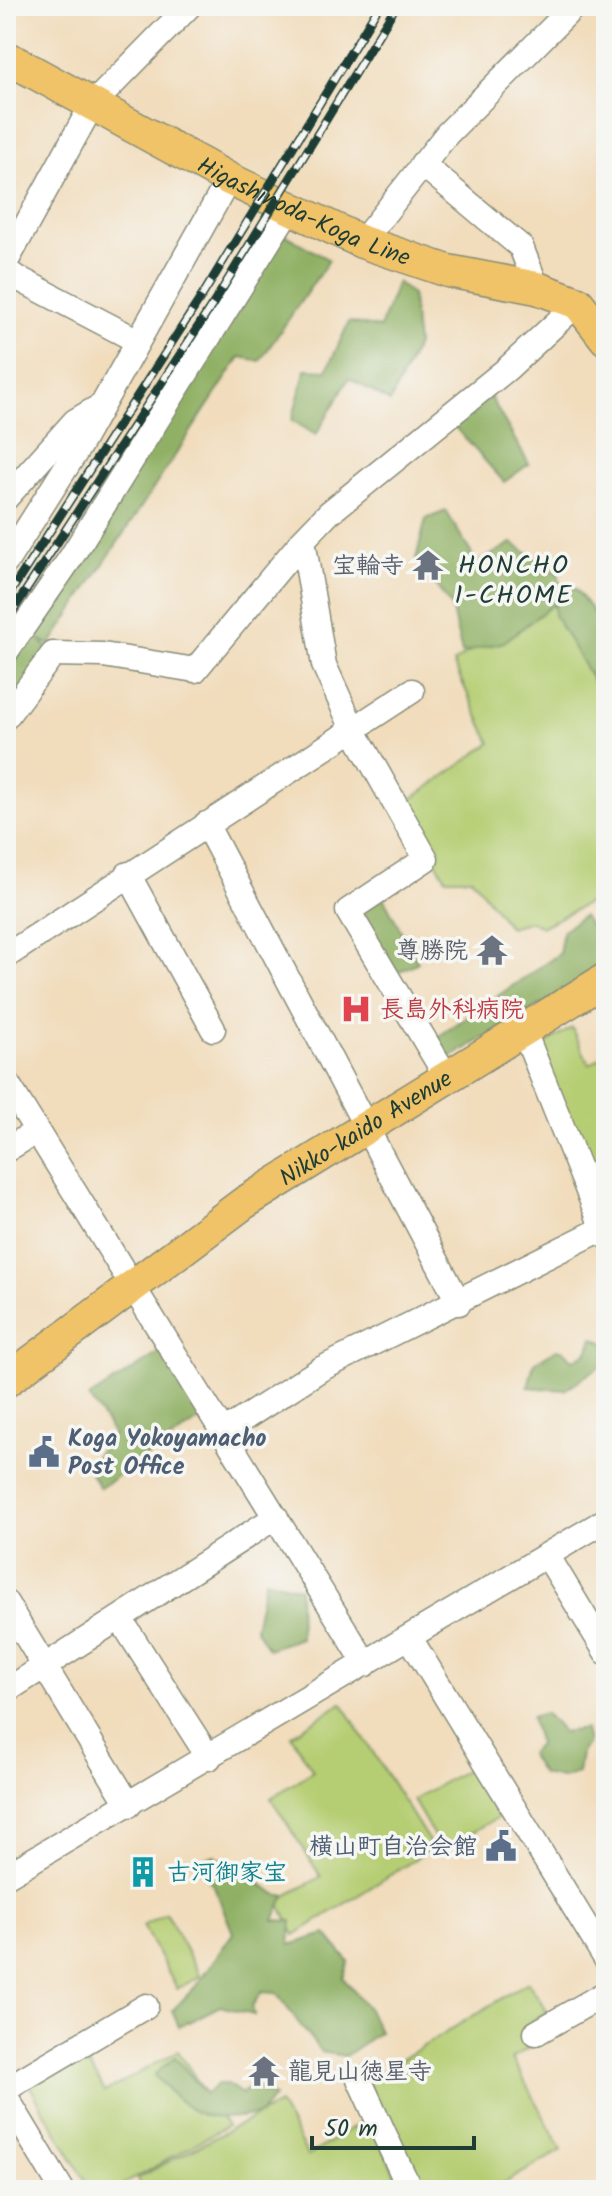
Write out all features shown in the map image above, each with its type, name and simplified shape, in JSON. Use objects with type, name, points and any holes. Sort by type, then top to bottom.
[{"type":"main road","name":"Higashinoda-Koga Line","points":[[6,57],[229,179],[362,242],[448,271],[537,288],[578,303]]},
{"type":"main road","points":[[578,303],[606,339]]},
{"type":"main road","name":"Nikko-kaido Avenue","points":[[6,1381],[244,1203],[366,1124],[606,979]]},
{"type":"street","points":[[6,262],[92,105],[189,6]]},
{"type":"street","points":[[362,242],[447,134],[574,6]]},
{"type":"street","points":[[422,164],[521,247],[537,288]]},
{"type":"street","points":[[6,562],[103,404],[229,179]]},
{"type":"street","points":[[6,652],[70,559],[289,209]]},
{"type":"street","points":[[6,272],[138,341]]},
{"type":"street","points":[[6,717],[53,654],[129,658],[195,670],[329,513],[507,369],[578,303]]},
{"type":"street","points":[[6,498],[75,421],[103,404]]},
{"type":"street","points":[[303,540],[324,665],[353,729],[426,859],[348,911],[446,1076]]},
{"type":"street","points":[[6,956],[412,691]]},
{"type":"street","points":[[206,824],[459,1303]]},
{"type":"street","points":[[128,874],[213,1029]]},
{"type":"street","points":[[223,1432],[321,1369],[604,1233],[523,1029]]},
{"type":"street","points":[[6,1081],[366,1664]]},
{"type":"street","points":[[6,1150],[37,1131]]},
{"type":"street","points":[[6,1691],[121,1620],[276,1517]]},
{"type":"street","points":[[6,1876],[606,1520]]},
{"type":"street","points":[[547,1555],[606,1652]]},
{"type":"street","points":[[6,1603],[129,1805]]},
{"type":"street","points":[[121,1620],[209,1758]]},
{"type":"street","points":[[410,1638],[599,1933],[606,1959]]},
{"type":"street","points":[[536,2033],[606,1993]]},
{"type":"street","points":[[6,2089],[146,2006]]},
{"type":"street","points":[[359,2079],[410,2190]]},
{"type":"street","points":[[6,2097],[62,2190]]},
{"type":"green space","points":[[284,234],[329,260],[260,361],[240,357],[50,645],[39,639],[53,654],[6,711],[6,652]]},
{"type":"green space","points":[[397,282],[412,295],[417,345],[390,402],[349,378],[316,435],[292,420],[306,369],[327,370],[349,322],[380,328]]},
{"type":"green space","points":[[488,393],[529,464],[504,482],[454,426]]},
{"type":"green space","points":[[446,511],[477,563],[512,543],[558,573],[561,586],[576,589],[606,630],[606,686],[598,689],[554,615],[555,603],[504,642],[462,653],[451,606],[416,559],[426,519]]},
{"type":"green space","points":[[548,598],[606,697],[606,894],[541,927],[531,921],[509,927],[472,878],[446,878],[402,806],[491,743],[453,663]]},
{"type":"green space","points":[[377,886],[418,962],[395,974],[354,898]]},
{"type":"green space","points":[[583,916],[606,948],[606,967],[446,1060],[429,1043],[559,954],[563,930]]},
{"type":"green space","points":[[572,1028],[589,1064],[606,1055],[606,1172],[588,1178],[536,1049]]},
{"type":"green space","points":[[593,1338],[606,1343],[606,1362],[565,1390],[528,1387],[534,1363],[557,1349],[565,1351],[573,1360],[588,1352]]},
{"type":"green space","points":[[162,1351],[203,1418],[100,1488],[87,1467],[113,1434],[89,1398]]},
{"type":"green space","points":[[265,1579],[299,1588],[300,1638],[268,1649],[255,1628]]},
{"type":"green space","points":[[342,1703],[433,1848],[295,1935],[278,1900],[321,1877],[271,1798],[313,1771],[291,1735]]},
{"type":"green space","points":[[545,1713],[562,1732],[585,1729],[588,1743],[581,1752],[578,1773],[562,1778],[542,1774],[529,1754],[539,1744],[531,1717]]},
{"type":"green space","points":[[472,1766],[502,1815],[442,1850],[413,1800]]},
{"type":"green space","points":[[215,1855],[278,1895],[285,1895],[274,1920],[292,1921],[290,1945],[326,1934],[349,1962],[343,1978],[367,2007],[379,2032],[345,2056],[321,2052],[276,1993],[262,1992],[252,2006],[254,2015],[220,2006],[179,2027],[172,2011],[196,1986],[233,1933],[214,1886],[193,1862]]},
{"type":"green space","points":[[166,1913],[200,1976],[177,1989],[143,1926]]},
{"type":"green space","points":[[528,1982],[547,2011],[525,2026],[532,2046],[512,2058],[562,2150],[492,2190],[416,2190],[367,2081]]},
{"type":"green space","points":[[178,2051],[227,2126],[113,2190],[91,2190],[29,2085],[82,2053],[105,2092]]},
{"type":"green space","points":[[175,2057],[206,2094],[218,2084],[227,2084],[242,2094],[252,2083],[274,2097],[260,2114],[225,2118],[200,2114],[179,2100],[154,2075]]},
{"type":"green space","points":[[279,2104],[308,2156],[369,2117],[402,2190],[142,2190],[137,2178]]},
{"type":"railway","points":[[6,599],[202,296],[379,6]]},
{"type":"railway","points":[[6,621],[213,304],[396,6]]},
{"type":"place","name":"宝輪寺","points":[[428,565]]},
{"type":"place","name":"尊勝院","points":[[492,950]]},
{"type":"place","name":"長島外科病院","points":[[356,1009]]},
{"type":"place","name":"Koga Yokoyamacho Post Office","points":[[44,1452]]},
{"type":"place","name":"横山町自治会館","points":[[501,1846]]},
{"type":"place","name":"古河御家宝","points":[[143,1872]]},
{"type":"place","name":"龍見山徳星寺","points":[[264,2071]]},
{"type":"district","name":"HONCHO 1-CHOME","points":[[514,579]]}]
